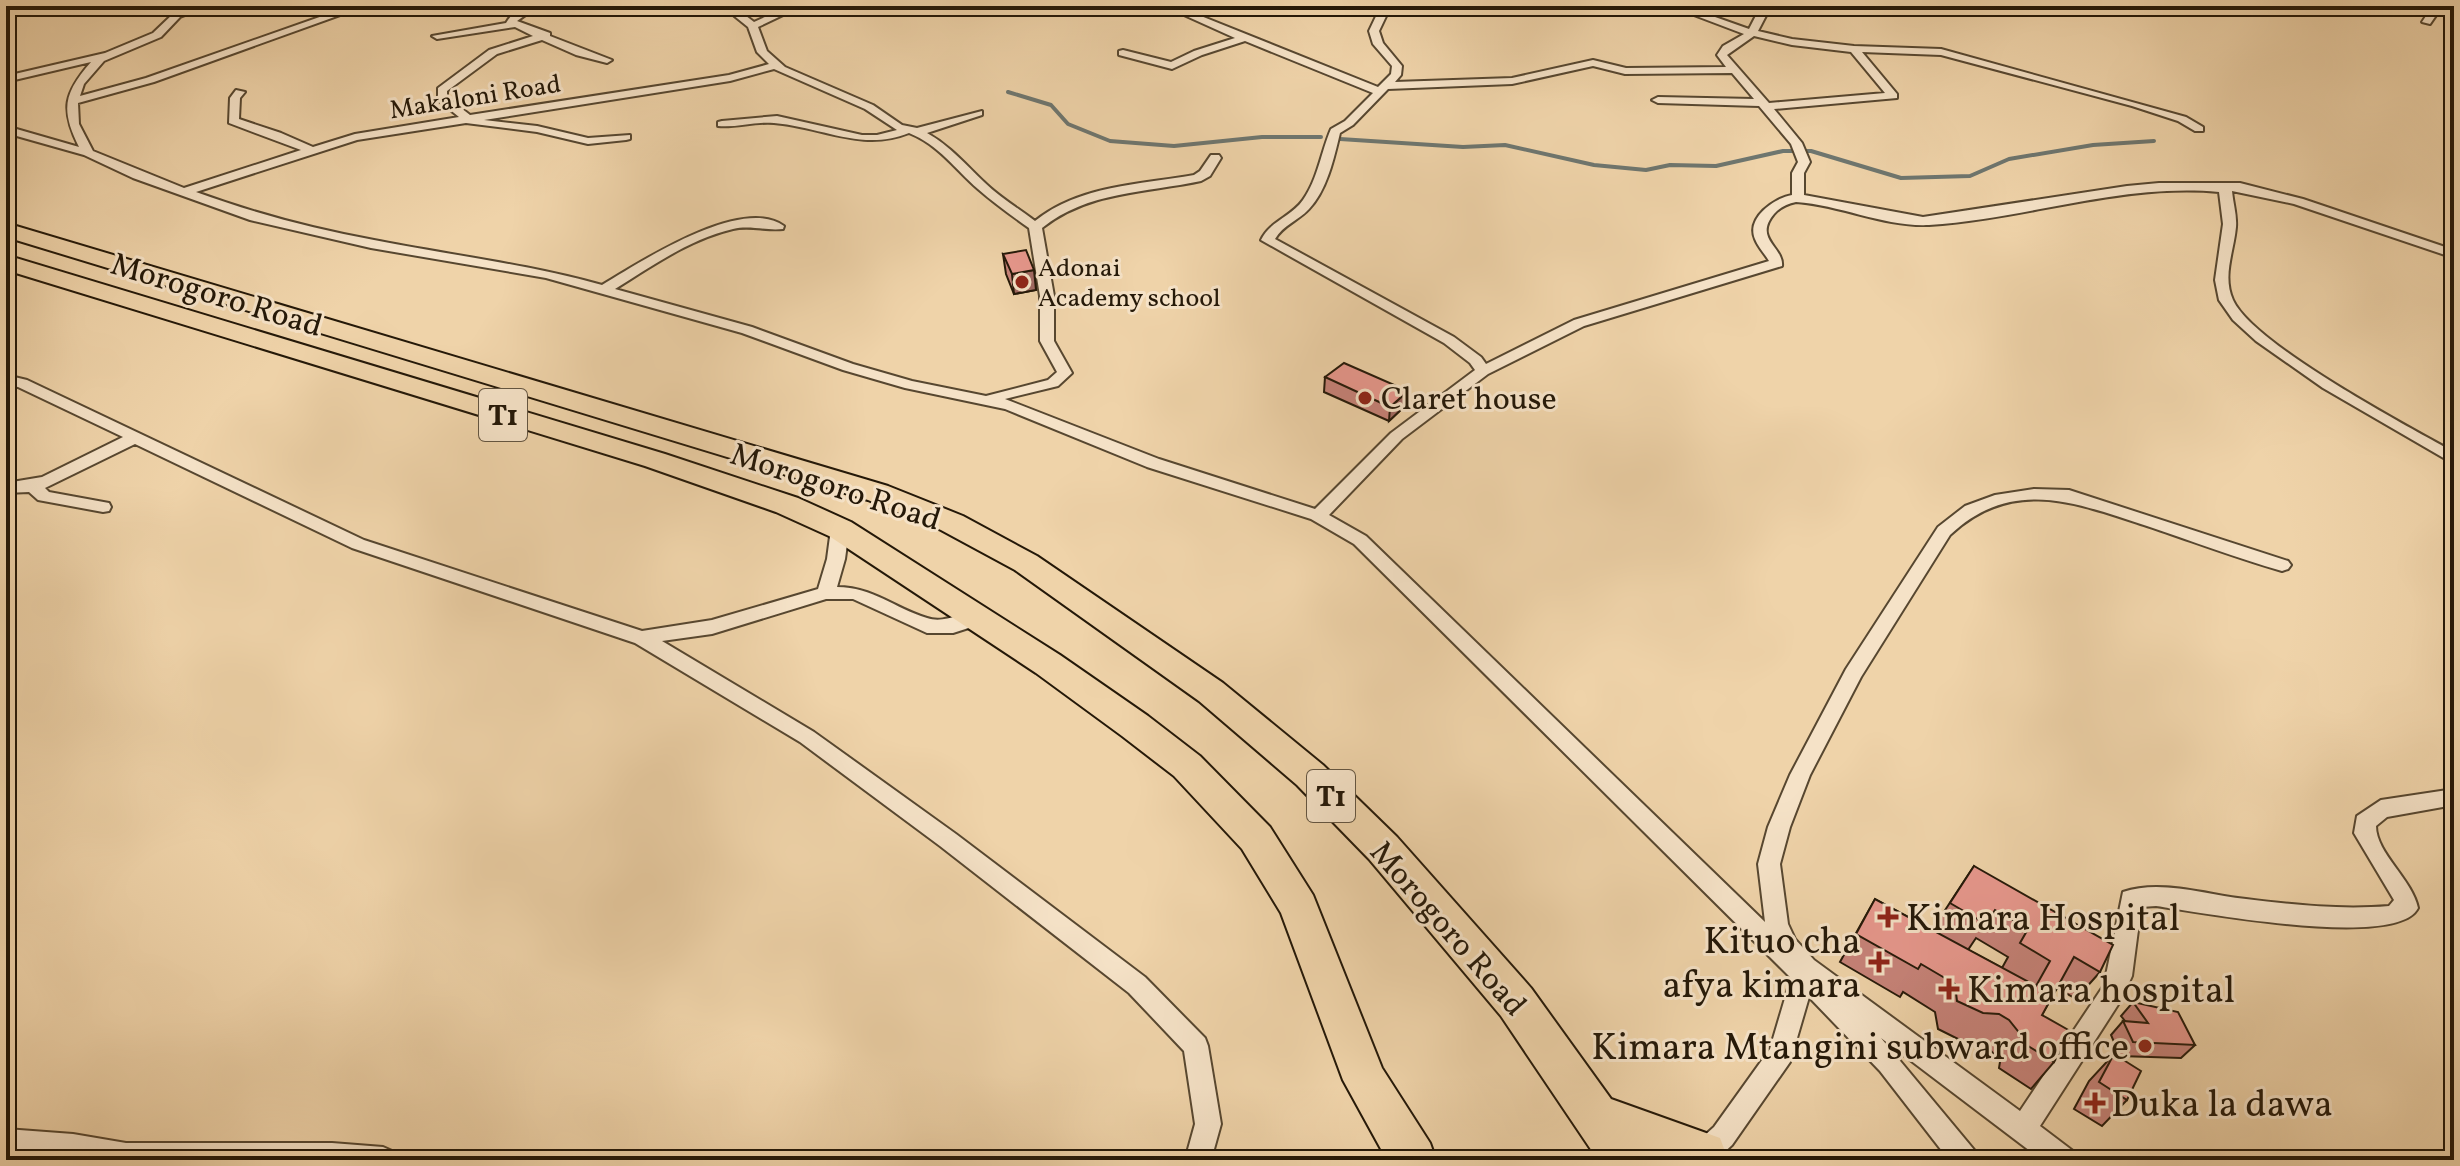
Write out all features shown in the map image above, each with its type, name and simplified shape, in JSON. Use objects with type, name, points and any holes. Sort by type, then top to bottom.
[{"type":"highway","name":"Morogoro Road","points":[[6,230],[836,483],[878,493],[952,523],[1005,551],[1111,620],[1200,684],[1310,775],[1383,848],[1516,1002],[1626,1160]]},
{"type":"highway","name":"Morogoro Road","points":[[6,262],[655,460],[787,505],[840,529],[1100,701],[1187,766],[1256,838],[1299,907],[1365,1080],[1413,1160]]},
{"type":"highway","points":[[1598,1117],[1703,1154]]},
{"type":"street","points":[[6,17],[15,6]]},
{"type":"street","points":[[6,79],[106,56],[157,35],[177,15],[204,6]]},
{"type":"street","points":[[72,101],[150,80],[360,6]]},
{"type":"street","points":[[517,24],[511,22],[521,11],[533,6]]},
{"type":"street","points":[[727,6],[753,26],[762,52],[775,65],[869,107],[898,127],[916,132],[948,151],[980,185],[1035,227],[1047,296],[1047,341],[1065,373],[1053,383],[986,400]]},
{"type":"street","points":[[753,26],[797,6]]},
{"type":"street","points":[[1169,6],[1241,39],[1289,54],[1352,83],[1384,89],[1512,81],[1601,63],[1625,71],[1732,70]]},
{"type":"street","points":[[1383,6],[1374,31],[1378,44],[1397,66],[1396,75],[1349,123],[1335,131],[1329,154],[1307,205],[1274,230],[1268,240],[1449,340],[1476,360],[1483,371]]},
{"type":"street","points":[[1675,6],[1752,33],[1792,42],[1854,49],[1941,52],[2122,100],[2172,116],[2199,129]]},
{"type":"street","points":[[1766,6],[1752,33],[1727,48],[1722,55],[1796,143],[1804,162],[1798,173],[1798,199]]},
{"type":"street","points":[[2199,6],[2226,6]]},
{"type":"street","points":[[2427,22],[2435,9],[2452,6]]},
{"type":"street","points":[[437,36],[517,24]]},
{"type":"street","name":"Makaloni Road","points":[[517,24],[574,50],[607,60]]},
{"type":"street","points":[[546,35],[493,52],[442,90],[445,101],[479,123],[537,129],[588,141],[626,137]]},
{"type":"street","points":[[1123,53],[1172,66],[1198,53],[1241,39]]},
{"type":"street","points":[[1658,100],[1763,105],[1891,97],[1894,94],[1854,49]]},
{"type":"street","points":[[88,153],[73,124],[72,101],[79,83],[106,56]]},
{"type":"street","name":"Makaloni Road","points":[[187,191],[355,137],[730,78],[775,65]]},
{"type":"street","points":[[240,92],[235,98],[233,121],[277,135],[310,150]]},
{"type":"street","points":[[722,124],[753,118],[786,121],[871,141],[940,127],[978,113]]},
{"type":"street","points":[[6,129],[88,153],[137,175],[254,217],[371,244],[547,274],[747,330],[848,367],[910,385],[1032,413],[1059,427],[1153,463],[1317,515],[1360,540],[1805,971],[1889,1063],[1966,1160]]},
{"type":"street","points":[[1035,227],[1064,205],[1086,198],[1197,178],[1206,173],[1208,165],[1215,158]]},
{"type":"street","points":[[1317,515],[1335,504],[1368,463],[1417,417],[1483,371],[1579,323],[1777,263],[1761,237],[1761,224],[1771,209],[1785,200],[1798,199],[1893,219],[1920,221],[1993,213],[2150,186],[2188,184],[2224,189]]},
{"type":"street","points":[[2224,189],[2226,185],[2236,185],[2276,195],[2454,254]]},
{"type":"street","points":[[2224,189],[2230,226],[2220,263],[2220,276],[2231,311],[2286,356],[2454,459]]},
{"type":"street","points":[[604,290],[697,236],[748,223],[764,222],[778,226]]},
{"type":"street","points":[[6,380],[22,383],[358,544],[642,638],[807,737],[1137,985],[1196,1046],[1208,1124],[1198,1160]]},
{"type":"street","points":[[6,488],[33,486],[134,438]]},
{"type":"street","points":[[33,486],[44,496],[103,507]]},
{"type":"street","points":[[2064,1160],[1805,971],[1786,946],[1777,924],[1769,864],[1779,827],[1800,775],[1853,674],[1944,531],[1959,515],[1995,497],[2032,493],[2069,495],[2282,565]]},
{"type":"street","points":[[826,593],[836,559],[840,529]]},
{"type":"street","points":[[642,638],[712,627],[826,593],[856,593],[927,626],[953,626],[977,618]]},
{"type":"street","points":[[2024,1128],[2104,1010],[2117,984],[2128,937],[2131,899],[2156,896],[2354,919],[2400,914],[2407,908],[2405,898],[2369,843],[2365,822],[2381,809],[2454,797]]},
{"type":"street","points":[[1703,1154],[1723,1136],[1781,1054],[1805,971]]},
{"type":"street","points":[[6,1142],[73,1147],[126,1156],[332,1156],[383,1160]]},
{"type":"building","points":[[1026,250],[1034,270],[1012,274],[1003,254]]},
{"type":"building","points":[[1344,363],[1408,391],[1390,407],[1325,377]]},
{"type":"building","points":[[1974,866],[2113,945],[2100,972],[2074,957],[2042,1015],[2072,1032],[2054,1062],[2020,1041],[2021,1035],[2009,1020],[1957,1001],[1955,984],[1921,964],[1918,969],[1856,934],[1875,899],[2036,986],[2050,961],[2020,943],[2028,929],[1995,910],[1986,924],[1950,903]]},
{"type":"building","points":[[2133,1002],[2178,1012],[2195,1045],[2133,1042],[2123,1021],[2148,1023]]},
{"type":"building","points":[[2114,1054],[2141,1071],[2127,1100],[2099,1082]]},
{"type":"waterway","points":[[1008,92],[1051,105],[1068,124],[1110,141],[1174,146],[1262,137],[1321,137]]},
{"type":"waterway","points":[[1340,139],[1463,147],[1505,145],[1594,165],[1646,170],[1670,165],[1716,166],[1783,151],[1811,151],[1901,178],[1970,176],[2009,159],[2093,145],[2154,141]]},
{"type":"place","name":"Adonai Academy school","points":[[1022,282]]},
{"type":"place","name":"Claret house","points":[[1365,398]]},
{"type":"place","name":"Kimara Hospital","points":[[1888,917]]},
{"type":"place","name":"Kituo cha afya kimara","points":[[1879,962]]},
{"type":"place","name":"Kimara hospital","points":[[1949,989]]},
{"type":"place","name":"Kimara Mtangini subward office","points":[[2145,1046]]},
{"type":"place","name":"Duka la dawa","points":[[2095,1103]]}]
